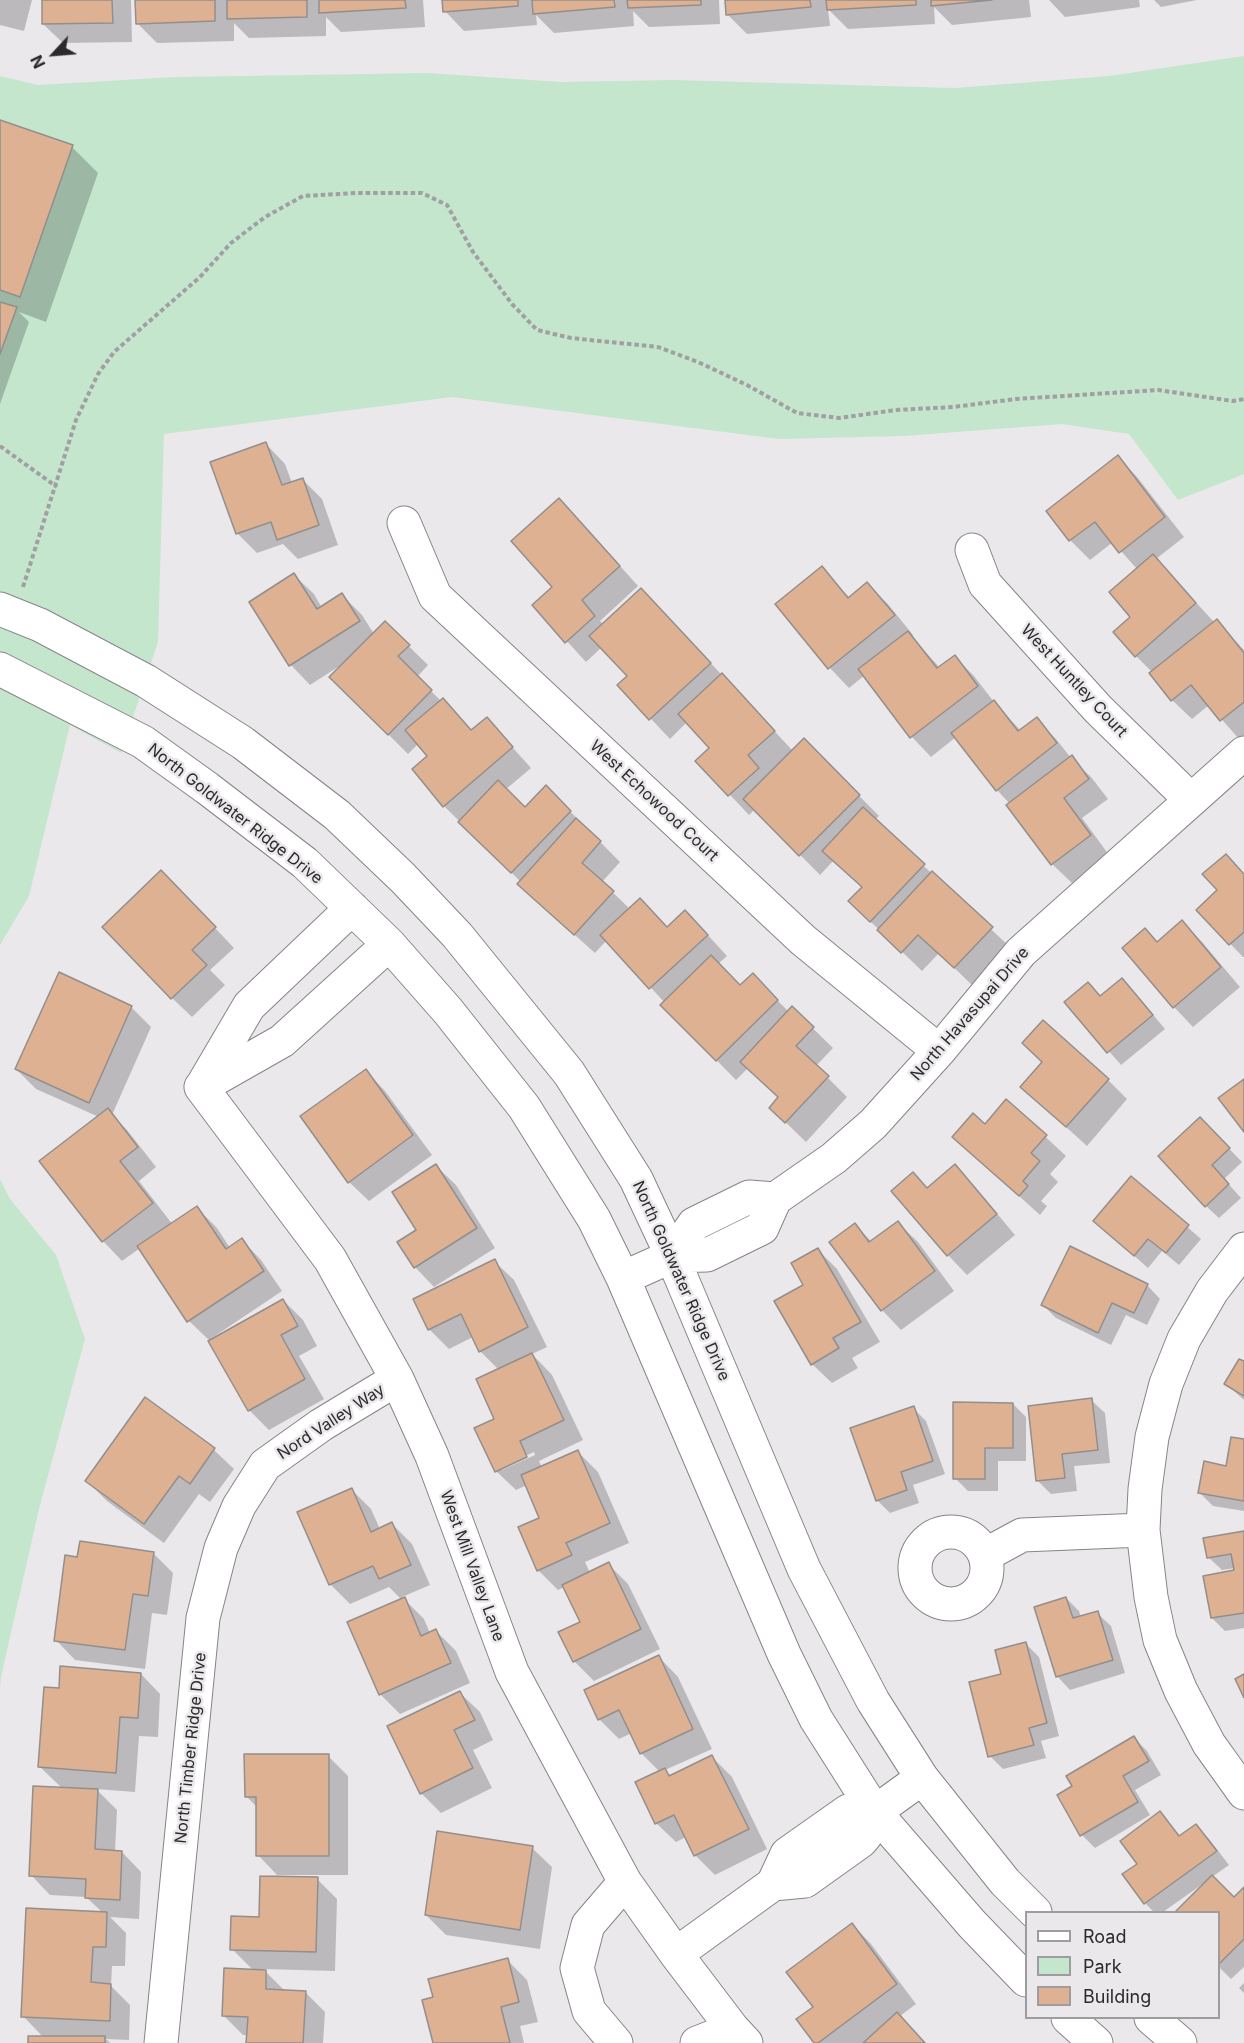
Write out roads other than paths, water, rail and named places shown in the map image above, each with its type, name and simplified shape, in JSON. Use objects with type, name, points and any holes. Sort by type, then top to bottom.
[{"type":"street","name":"West Echowood Court","points":[[404,523],[435,596],[803,940],[939,1051]]},
{"type":"street","name":"West Huntley Court","points":[[972,550],[985,584],[1098,710],[1191,800]]},
{"type":"street","name":"North Goldwater Ridge Drive","points":[[11,601],[40,625],[146,681],[243,743],[337,815],[403,878],[457,935],[569,1073],[636,1179],[672,1256],[804,1569],[873,1701],[922,1778],[1005,1882],[1034,1911]]},
{"type":"street","name":"North Goldwater Ridge Drive","points":[[0,669],[143,742],[207,788],[305,863],[389,944],[448,1011],[536,1125],[594,1219],[623,1278],[784,1654],[816,1719],[875,1812],[972,1924],[1025,1979]]},
{"type":"street","name":"North Havasupai Drive","points":[[672,1256],[694,1224],[749,1197],[775,1199],[834,1158],[873,1124],[939,1051],[1021,952],[1244,753]]},
{"type":"street","points":[[201,1087],[249,1006],[352,908]]},
{"type":"street","points":[[201,1087],[282,1041],[389,944]]},
{"type":"street","name":"West Mill Valley Lane","points":[[201,1087],[330,1260],[397,1379],[432,1456],[512,1672],[625,1882],[676,1954],[739,2036]]},
{"type":"street","points":[[1244,1249],[1212,1291],[1184,1339],[1166,1384],[1152,1437],[1145,1489],[1143,1530],[1150,1597],[1160,1640],[1181,1691],[1209,1744],[1244,1793]]},
{"type":"street","points":[[623,1278],[672,1256]]},
{"type":"street","name":"Nord Valley Way","points":[[265,1465],[321,1425],[397,1379]]},
{"type":"street","name":"North Timber Ridge Drive","points":[[161,2043],[203,1618],[221,1548],[239,1506],[265,1465]]},
{"type":"street","points":[[985,1555],[1022,1535],[1143,1530]]},
{"type":"street","points":[[676,1954],[773,1884],[787,1854],[848,1811],[875,1812],[922,1778]]},
{"type":"street","points":[[616,2043],[590,2011],[577,1968],[588,1925],[625,1882]]},
{"type":"street","points":[[1069,2019],[1096,2043]]},
{"type":"street","points":[[1152,2019],[1180,2043]]},
{"type":"street","points":[[697,2043],[739,2036]]}]
